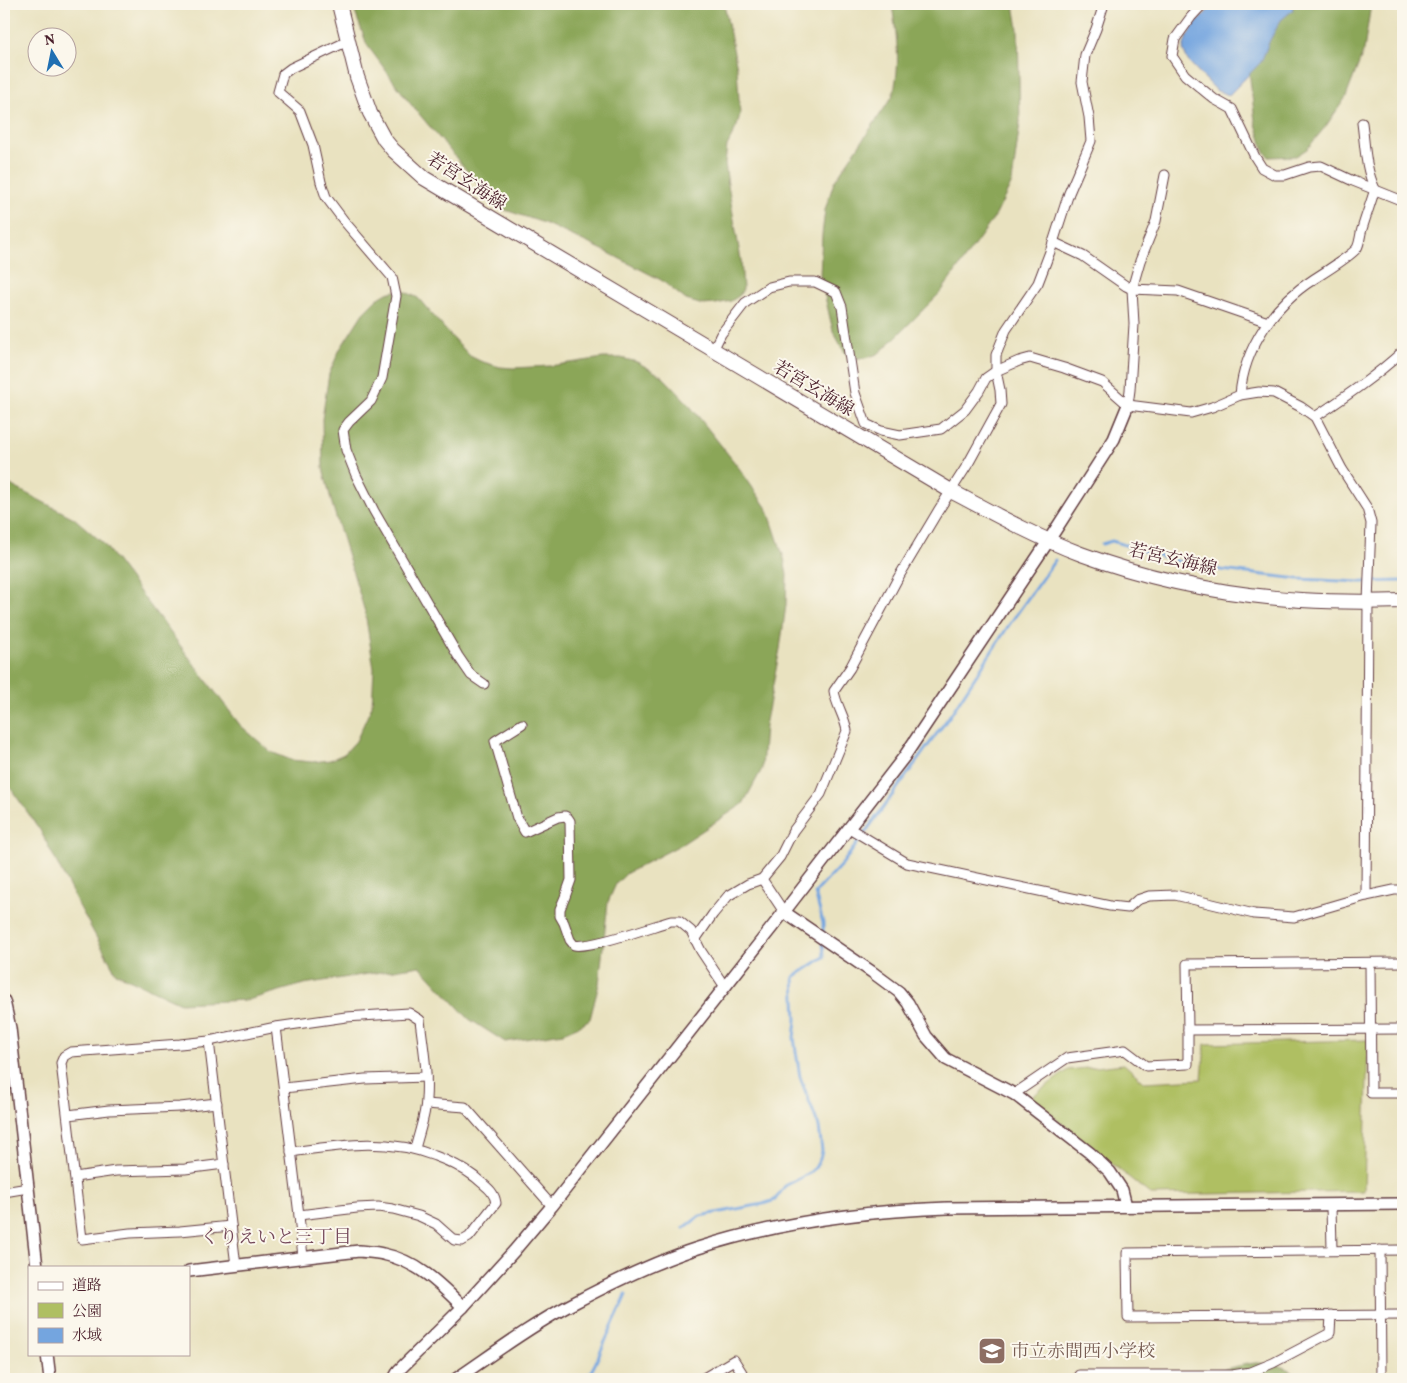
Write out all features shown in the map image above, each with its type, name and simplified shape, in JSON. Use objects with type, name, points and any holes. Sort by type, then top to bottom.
[{"type":"main road","name":"若宮玄海線","points":[[339,4],[357,77],[370,113],[384,139],[393,150],[424,178],[951,492],[1018,526],[1082,554],[1153,576],[1238,593],[1301,600],[1403,601]]},
{"type":"street","points":[[695,940],[728,896],[736,890],[762,879],[780,857],[793,832],[821,794],[846,731],[845,722],[835,701],[834,691],[850,668],[898,578],[968,464],[1001,404],[996,372],[996,355],[1006,330],[1038,283],[1054,242],[1069,193],[1082,165],[1090,141],[1089,117],[1082,82],[1085,55],[1104,4]]},
{"type":"street","points":[[1203,4],[1175,39],[1172,56],[1185,75],[1214,98],[1232,109],[1254,157],[1262,168],[1275,175],[1285,175],[1309,167],[1322,166],[1403,201]]},
{"type":"street","points":[[348,42],[291,68],[283,74],[278,92],[300,111],[313,145],[320,182],[326,197],[392,277],[396,296],[382,378],[371,401],[343,430],[346,450],[374,511],[458,656],[471,675],[484,684]]},
{"type":"street","points":[[1240,395],[1241,379],[1247,362],[1260,333],[1275,313],[1299,289],[1357,248],[1375,189],[1369,177],[1362,123]]},
{"type":"street","points":[[394,1379],[400,1370],[514,1251],[552,1206],[904,757],[1114,439],[1128,405],[1130,390],[1134,324],[1132,289],[1140,261],[1156,221],[1165,175]]},
{"type":"street","points":[[1054,242],[1083,256],[1132,289],[1178,291],[1268,322]]},
{"type":"street","points":[[713,350],[721,334],[745,303],[769,287],[790,282],[815,282],[836,292],[842,307],[855,393],[866,424],[881,431],[900,434],[941,429],[965,410],[980,391],[986,378],[1018,361],[1030,358],[1102,382],[1128,405],[1191,413],[1212,407],[1240,395],[1259,392],[1274,393],[1301,407],[1315,417],[1342,469],[1367,508],[1371,523],[1368,602],[1366,896]]},
{"type":"street","points":[[1315,417],[1368,380],[1403,352]]},
{"type":"street","points":[[522,724],[495,741],[518,818],[525,832],[558,817],[565,816],[570,821],[571,880],[560,909],[560,916],[574,945],[580,947],[671,921],[679,922],[691,932],[725,987]]},
{"type":"street","points":[[849,828],[908,863],[1110,906],[1128,908],[1137,900],[1150,896],[1175,895],[1254,914],[1294,917],[1366,896],[1403,890]]},
{"type":"street","points":[[762,879],[784,912],[899,992],[908,1003],[926,1036],[946,1059],[1014,1094],[1090,1153],[1110,1172],[1122,1190],[1126,1206]]},
{"type":"street","points":[[1014,1094],[1067,1058],[1125,1050],[1146,1066],[1188,1064],[1187,964],[1403,962]]},
{"type":"street","points":[[1370,963],[1371,1093],[1403,1093]]},
{"type":"street","points":[[4,1001],[10,1028],[37,1266]]},
{"type":"street","points":[[231,1226],[82,1238],[61,1063],[64,1056],[71,1052],[209,1041],[276,1027],[346,1017],[410,1013],[420,1020],[426,1077],[426,1104],[415,1149]]},
{"type":"street","points":[[276,1027],[303,1258]]},
{"type":"street","points":[[1188,1030],[1403,1029]]},
{"type":"street","points":[[209,1041],[236,1266]]},
{"type":"street","points":[[284,1088],[365,1079],[426,1077]]},
{"type":"street","points":[[68,1115],[109,1110],[180,1107],[217,1102]]},
{"type":"street","points":[[426,1104],[465,1107],[552,1206]]},
{"type":"street","points":[[291,1152],[363,1143],[396,1145],[415,1149],[449,1161],[470,1173],[494,1193],[496,1203],[469,1237],[462,1241],[454,1240],[436,1224],[419,1216],[393,1209],[378,1207],[299,1215]]},
{"type":"street","points":[[75,1177],[116,1171],[185,1169],[224,1164]]},
{"type":"street","points":[[4,1192],[28,1188]]},
{"type":"street","points":[[456,1379],[532,1327],[569,1306],[601,1289],[670,1258],[698,1248],[757,1232],[815,1219],[907,1210],[1403,1204]]},
{"type":"street","points":[[1331,1205],[1332,1250]]},
{"type":"street","points":[[1380,1250],[1382,1379],[1403,1379]]},
{"type":"street","points":[[1403,1250],[1127,1253],[1128,1317],[1403,1315]]},
{"type":"street","points":[[190,1271],[359,1251],[382,1253],[398,1258],[433,1277],[463,1306]]},
{"type":"street","points":[[1079,1375],[1232,1375],[1251,1372],[1274,1363],[1330,1333],[1331,1315]]},
{"type":"street","points":[[47,1356],[50,1379]]},
{"type":"street","points":[[702,1379],[734,1360],[746,1379]]},
{"type":"green space","points":[[352,4],[724,4],[737,68],[740,114],[737,126],[727,146],[725,163],[741,260],[743,289],[739,296],[731,301],[703,305],[686,300],[661,280],[603,250],[544,223],[505,210],[490,198],[409,102],[367,45]]},
{"type":"green space","points":[[892,4],[1014,4],[1018,29],[1020,123],[1012,182],[996,215],[941,292],[878,354],[865,358],[855,358],[845,353],[833,331],[820,275],[822,235],[825,210],[834,182],[892,97],[897,74],[897,62]]},
{"type":"green space","points":[[1241,4],[1371,4],[1364,50],[1346,97],[1307,149],[1296,156],[1269,157],[1264,150],[1255,121]]},
{"type":"green space","points":[[395,291],[406,292],[418,298],[470,356],[480,361],[500,367],[513,368],[550,366],[603,358],[621,358],[637,362],[662,376],[686,401],[739,468],[768,510],[784,558],[787,575],[786,605],[780,649],[765,726],[762,769],[743,804],[682,844],[627,873],[616,884],[608,902],[599,984],[590,1019],[563,1033],[505,1042],[469,1019],[420,966],[304,984],[248,1000],[180,1003],[116,973],[40,830],[4,779],[4,480],[74,518],[103,543],[240,725],[271,752],[291,760],[312,762],[330,760],[344,754],[356,741],[372,706],[374,669],[365,612],[323,468],[322,419],[329,374],[340,349],[363,313],[377,299]]},
{"type":"green space","points":[[1368,1040],[1364,1191],[1151,1195],[1030,1098],[1068,1070],[1124,1064],[1144,1082],[1202,1079],[1205,1044]]},
{"type":"green space","points":[[1256,1363],[1281,1366],[1301,1379],[1201,1379],[1220,1370]]},
{"type":"water","points":[[1214,4],[1292,4],[1293,10],[1281,20],[1261,62],[1229,95],[1217,91],[1188,61],[1183,49],[1192,28]]},
{"type":"waterway","points":[[1102,544],[1112,541],[1190,565],[1221,570],[1299,579],[1361,582],[1403,581]]},
{"type":"waterway","points":[[823,936],[823,923],[815,893],[843,863],[951,714],[1009,625],[1055,560]]},
{"type":"waterway","points":[[684,1228],[700,1216],[775,1200],[785,1186],[808,1174],[815,1168],[820,1159],[822,1151],[819,1127],[800,1077],[794,1038],[796,1020],[794,977],[824,957],[823,942]]},
{"type":"waterway","points":[[587,1379],[626,1295]]},
{"type":"place","name":"市立赤間西小学校","points":[[992,1351]]},
{"type":"district","name":"くりえいと三丁目","points":[[276,1236]]}]
